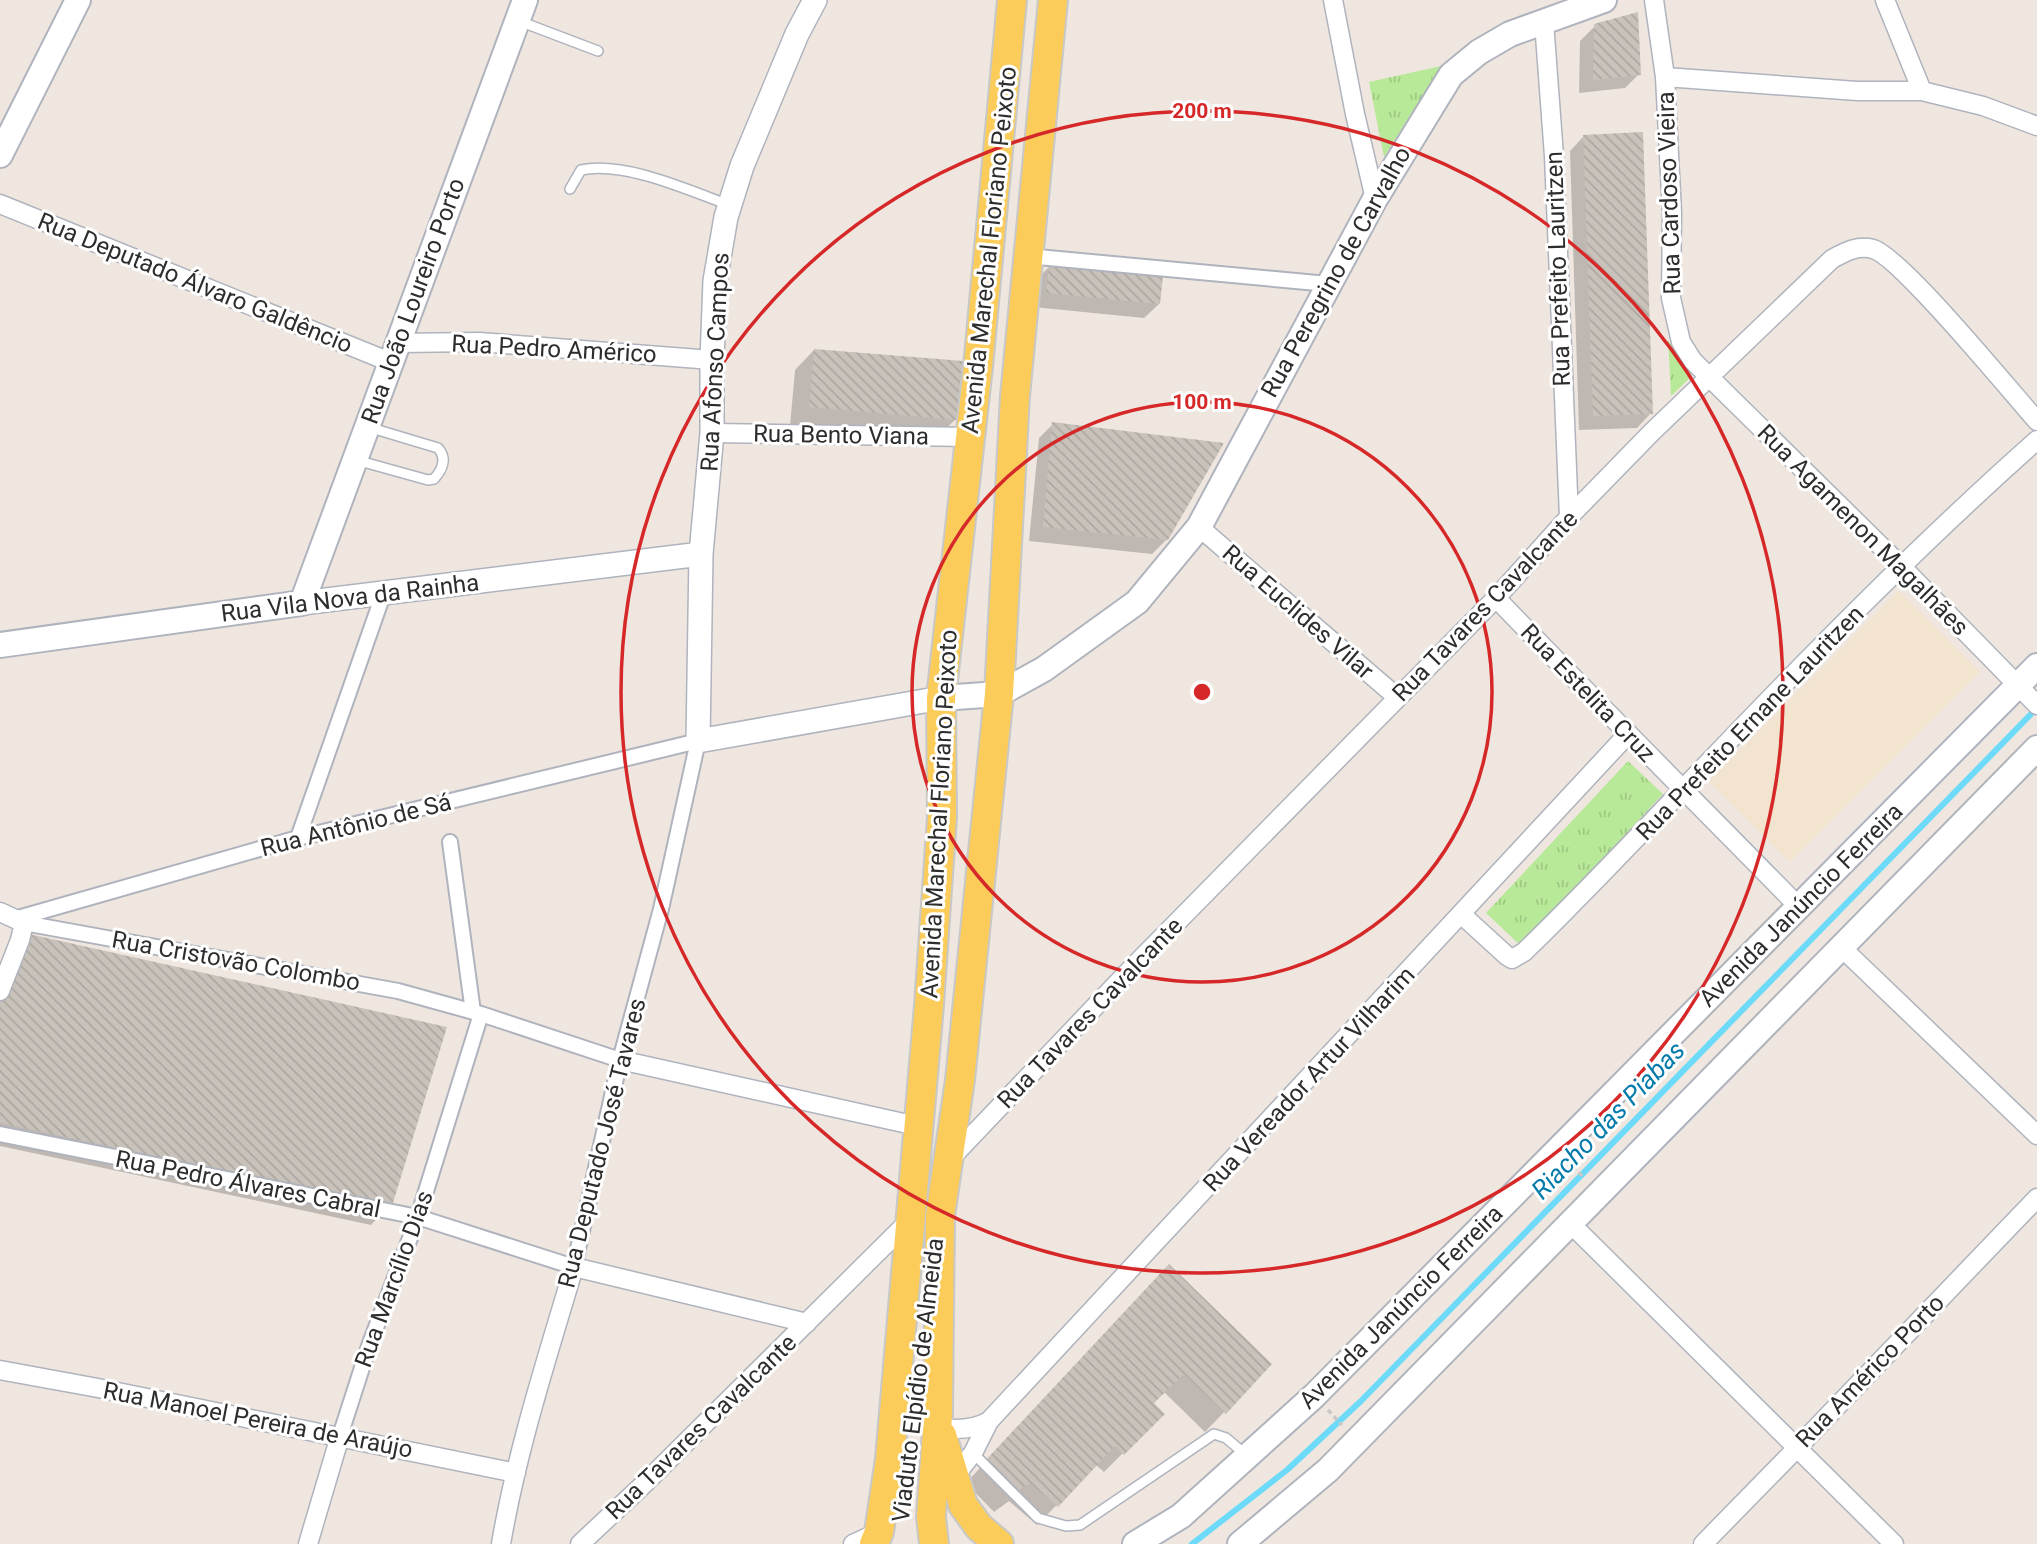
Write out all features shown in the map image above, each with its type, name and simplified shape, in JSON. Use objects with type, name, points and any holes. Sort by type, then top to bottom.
[{"type":"main road","points":[[0,122],[62,0]]},
{"type":"main road","points":[[0,155],[78,0]]},
{"type":"main road","name":"Avenida Marechal Floriano Peixoto","points":[[883,1540],[929,1005],[942,817],[941,698],[971,437],[1013,0]]},
{"type":"main road","name":"Avenida Marechal Floriano Peixoto","points":[[934,1544],[931,1517],[938,1424],[940,1216],[960,1080],[999,694],[1005,547],[1027,256],[1053,0]]},
{"type":"main road","name":"Rua Peregrino de Carvalho","points":[[941,698],[999,694],[1045,669],[1137,602],[1199,527],[1375,199],[1451,75],[1479,52],[1510,34],[1604,0]]},
{"type":"main road","name":"Rua João Loureiro Porto","points":[[302,603],[521,10]]},
{"type":"main road","name":"Rua Vila Nova da Rainha","points":[[0,645],[302,603]]},
{"type":"main road","name":"Avenida Janúncio Ferreira","points":[[1135,1544],[1181,1516],[1314,1396],[2037,666]]},
{"type":"main road","points":[[1240,1544],[1328,1470],[2037,748]]},
{"type":"main road","name":"Viaduto Elpídio de Almeida","points":[[883,1540],[940,1216]]},
{"type":"main road","points":[[938,1424],[963,1505],[979,1527],[999,1544]]},
{"type":"street","name":"Rua Afonso Campos","points":[[698,741],[701,554],[712,433],[715,281],[729,205],[742,166],[797,34],[815,0]]},
{"type":"street","points":[[1334,0],[1355,114],[1375,199]]},
{"type":"street","name":"Rua Cardoso Vieira","points":[[1654,0],[1665,77],[1672,213],[1671,298],[1681,342],[1693,361],[1708,376]]},
{"type":"street","points":[[1885,0],[1922,91]]},
{"type":"street","name":"Rua Prefeito Lauritzen","points":[[1544,22],[1554,156],[1569,517]]},
{"type":"street","points":[[1665,77],[1857,91],[1922,91],[1983,106],[2037,126]]},
{"type":"street","name":"Rua Deputado Álvaro Galdêncio","points":[[0,204],[393,353]]},
{"type":"street","name":"Rua Tavares Cavalcante","points":[[947,1161],[1059,1043],[1496,598],[1569,517],[1708,376],[1832,259],[1848,251],[1864,248],[1884,254],[2037,421]]},
{"type":"street","points":[[1027,256],[1328,284]]},
{"type":"street","name":"Rua Pedro Américo","points":[[393,353],[479,342],[712,360]]},
{"type":"street","name":"Rua Agamenon Magalhães","points":[[1708,376],[1902,567],[2037,705]]},
{"type":"street","name":"Rua Bento Viana","points":[[712,433],[971,437]]},
{"type":"street","name":"Rua Prefeito Ernane Lauritzen","points":[[1461,914],[1507,956],[1512,959],[1518,956],[1620,857],[1814,653],[1964,505],[2037,440]]},
{"type":"street","name":"Rua Euclides Vilar","points":[[1199,527],[1398,698]]},
{"type":"street","name":"Rua Vila Nova da Rainha","points":[[302,603],[701,554]]},
{"type":"street","points":[[298,838],[384,592]]},
{"type":"street","name":"Rua Estelita Cruz","points":[[1496,598],[1627,735],[1800,908]]},
{"type":"street","name":"Rua Peregrino de Carvalho","points":[[698,741],[941,698]]},
{"type":"street","name":"Rua Vereador Artur Vilharim","points":[[954,1477],[973,1453],[989,1421],[1627,735]]},
{"type":"street","name":"Rua Antônio de Sá","points":[[14,918],[298,838],[698,741]]},
{"type":"street","name":"Rua Deputado José Tavares","points":[[501,1544],[516,1472],[574,1267],[620,1060],[661,909],[698,741]]},
{"type":"street","points":[[450,842],[477,1013]]},
{"type":"street","points":[[0,991],[20,940],[14,918]]},
{"type":"street","name":"Rua Cristovão Colombo","points":[[14,918],[398,991],[477,1013],[620,1060],[917,1126]]},
{"type":"street","points":[[1841,947],[2037,1135]]},
{"type":"street","name":"Rua Marcílio Dias","points":[[308,1544],[369,1346],[418,1217],[477,1013]]},
{"type":"street","name":"Rua Pedro Álvares Cabral","points":[[0,1134],[418,1217],[574,1267]]},
{"type":"street","name":"Rua Américo Porto","points":[[1703,1544],[2037,1198]]},
{"type":"street","name":"Rua Tavares Cavalcante","points":[[580,1544],[910,1220]]},
{"type":"street","points":[[1571,1224],[1894,1544]]},
{"type":"street","points":[[574,1267],[807,1323]]},
{"type":"street","name":"Rua Manoel Pereira de Araújo","points":[[0,1370],[516,1472]]},
{"type":"street","points":[[938,1424],[967,1429],[980,1427],[989,1421]]},
{"type":"street","points":[[853,1544],[883,1540]]},
{"type":"lane","points":[[521,10],[598,51]]},
{"type":"lane","points":[[569,189],[582,170],[597,167],[654,178],[729,205]]},
{"type":"lane","points":[[355,459],[428,480],[434,479],[443,464],[442,453],[438,448],[366,427]]},
{"type":"lane","points":[[973,1453],[1038,1518],[1066,1526],[1080,1525],[1214,1434],[1226,1438],[1248,1456]]},
{"type":"path","points":[[1572,1166],[1590,1183]]},
{"type":"path","points":[[1328,1410],[1346,1429]]},
{"type":"shaded area","points":[[1899,591],[1980,672],[1790,862],[1709,781]]},
{"type":"green space","points":[[1441,66],[1384,157],[1369,82]]},
{"type":"green space","points":[[1668,340],[1692,376],[1671,396]]},
{"type":"green space","points":[[1628,761],[1663,794],[1521,946],[1486,913]]},
{"type":"building","points":[[1638,12],[1641,75],[1593,80],[1594,24]]},
{"type":"building","points":[[1643,132],[1653,414],[1593,416],[1583,135]]},
{"type":"building","points":[[1049,265],[1163,276],[1160,304],[1046,293]]},
{"type":"building","points":[[814,349],[963,361],[957,420],[809,407]]},
{"type":"building","points":[[1052,422],[1224,443],[1168,540],[1043,527]]},
{"type":"building","points":[[29,934],[447,1027],[392,1206],[0,1123],[0,1003]]},
{"type":"building","points":[[1169,1264],[1272,1364],[1226,1414],[1184,1374],[1154,1403],[1165,1414],[1124,1455],[1115,1446],[1058,1507],[1030,1483],[1014,1494],[984,1462]]},
{"type":"waterway","name":"Riacho das Piabas","points":[[1192,1544],[1287,1470],[1361,1401],[2037,708]]}]
